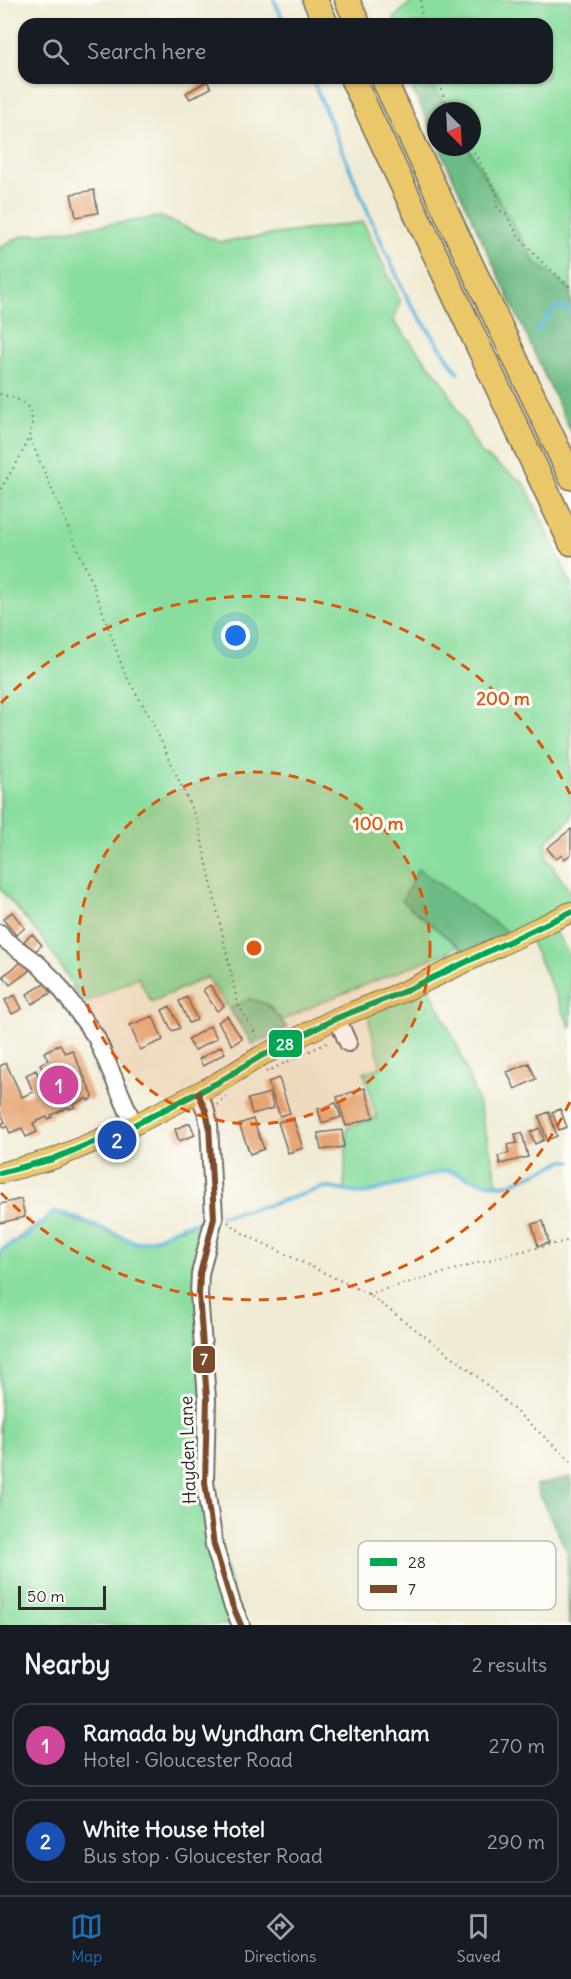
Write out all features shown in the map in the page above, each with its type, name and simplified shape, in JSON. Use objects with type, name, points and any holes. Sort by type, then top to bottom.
[{"type":"highway","points":[[315,0],[323,18]]},
{"type":"highway","points":[[347,0],[355,18]]},
{"type":"highway","points":[[355,84],[571,543]]},
{"type":"highway","points":[[386,84],[571,477]]},
{"type":"main road","points":[[0,1173],[53,1159],[134,1125],[337,1018],[403,992],[571,912]]},
{"type":"street","points":[[2,938],[37,963],[56,982],[96,1037],[134,1125]]},
{"type":"street","points":[[337,1018],[348,1043]]},
{"type":"street","name":"Hayden Lane","points":[[198,1093],[209,1125],[214,1218],[200,1274],[199,1294],[207,1399],[205,1482],[214,1545],[231,1604],[241,1625]]},
{"type":"path","points":[[422,0],[422,18]]},
{"type":"path","points":[[439,84],[446,102]]},
{"type":"path","points":[[476,156],[497,194],[498,209],[506,215],[526,245],[571,288]]},
{"type":"path","points":[[0,394],[21,401],[32,416],[30,439],[0,490]]},
{"type":"path","points":[[30,439],[92,582],[125,674],[153,721],[198,823],[238,1005],[267,1053]]},
{"type":"path","points":[[228,1222],[244,1234],[368,1294],[469,1369],[571,1461]]},
{"type":"path","points":[[368,1294],[510,1254],[571,1240]]},
{"type":"green space","points":[[413,0],[571,0],[571,290],[534,262],[473,156],[481,156],[481,102],[443,102],[432,84],[553,84],[553,18],[394,18]]},
{"type":"green space","points":[[410,84],[432,84],[443,102],[427,102],[427,121]]},
{"type":"green space","points":[[443,156],[473,156],[534,261],[571,290],[571,432]]},
{"type":"green space","points":[[161,217],[220,242],[363,222],[400,300],[394,322],[443,382],[480,452],[525,484],[571,584],[571,625],[569,624],[571,630],[571,819],[546,842],[547,858],[571,893],[571,912],[550,922],[571,958],[571,1029],[527,933],[516,938],[402,901],[457,945],[450,951],[322,1002],[281,1021],[267,1004],[249,999],[229,1009],[207,977],[151,1002],[138,977],[83,1004],[43,939],[0,889],[0,247],[22,236]]},
{"type":"green space","points":[[418,869],[516,938],[474,959],[402,901]]},
{"type":"green space","points":[[426,981],[458,1047],[480,1108],[498,1185],[447,1170],[363,1194],[344,1190],[347,1128],[377,1118],[364,1073],[381,1067],[365,1006]]},
{"type":"green space","points":[[249,999],[267,1004],[288,1028],[253,1045],[229,1009]]},
{"type":"green space","points":[[54,1212],[137,1243],[214,1218],[200,1274],[205,1482],[240,1625],[0,1625],[0,1251]]},
{"type":"green space","points":[[571,1477],[571,1625],[569,1625],[567,1552],[535,1485]]},
{"type":"building","points":[[202,84],[209,84],[211,88],[190,99],[186,93]]},
{"type":"building","points":[[94,190],[98,213],[76,217],[71,194]]},
{"type":"building","points":[[571,829],[571,854],[565,859],[562,855],[556,859],[547,848]]},
{"type":"building","points":[[12,912],[25,928],[16,935],[3,919]]},
{"type":"building","points":[[32,934],[42,945],[34,952],[24,941]]},
{"type":"building","points":[[23,961],[30,970],[10,985],[3,976]]},
{"type":"building","points":[[46,983],[51,993],[32,1004],[27,994]]},
{"type":"building","points":[[210,985],[224,1006],[217,1011],[203,990]]},
{"type":"building","points":[[15,995],[22,1009],[12,1014],[5,1000]]},
{"type":"building","points":[[187,997],[197,1020],[189,1023],[179,1001]]},
{"type":"building","points":[[170,1006],[180,1028],[172,1031],[162,1010]]},
{"type":"building","points":[[153,1016],[163,1040],[140,1050],[130,1025]]},
{"type":"building","points":[[227,1016],[242,1039],[232,1045],[218,1022]]},
{"type":"building","points":[[210,1026],[217,1038],[194,1051],[188,1039]]},
{"type":"building","points":[[60,1044],[65,1053],[72,1050],[93,1096],[92,1099],[88,1101],[87,1098],[73,1105],[75,1107],[70,1109],[69,1107],[51,1115],[52,1117],[48,1119],[47,1117],[33,1123],[37,1132],[26,1137],[22,1128],[10,1133],[7,1126],[4,1128],[2,1123],[5,1122],[0,1112],[0,1066],[6,1063],[22,1097],[33,1092],[26,1075],[36,1070],[39,1078],[45,1075],[40,1064],[48,1060],[44,1052]]},
{"type":"building","points":[[221,1046],[225,1053],[203,1066],[199,1059]]},
{"type":"building","points":[[529,1063],[536,1079],[515,1089],[507,1072]]},
{"type":"building","points":[[279,1078],[290,1113],[280,1116],[268,1082]]},
{"type":"building","points":[[365,1088],[374,1117],[346,1126],[337,1097]]},
{"type":"building","points":[[270,1093],[274,1108],[252,1114],[248,1099]]},
{"type":"building","points":[[336,1103],[341,1117],[322,1123],[318,1109]]},
{"type":"building","points":[[560,1109],[567,1127],[559,1130],[552,1112]]},
{"type":"building","points":[[549,1112],[557,1136],[547,1140],[539,1116]]},
{"type":"building","points":[[293,1118],[303,1148],[288,1153],[278,1122]]},
{"type":"building","points":[[253,1119],[264,1149],[250,1154],[239,1124]]},
{"type":"building","points":[[190,1123],[195,1135],[179,1141],[175,1129]]},
{"type":"building","points":[[540,1128],[544,1140],[535,1144],[530,1132]]},
{"type":"building","points":[[342,1130],[344,1147],[321,1150],[318,1133]]},
{"type":"building","points":[[522,1133],[528,1157],[500,1164],[498,1156],[509,1153],[507,1145],[517,1143],[515,1134]]},
{"type":"building","points":[[21,1199],[25,1217],[0,1223],[0,1204]]},
{"type":"building","points":[[543,1221],[549,1243],[538,1246],[532,1224]]},
{"type":"waterway","points":[[274,0],[282,18]]},
{"type":"waterway","points":[[315,84],[370,217],[408,300],[458,373]]},
{"type":"waterway","points":[[535,332],[557,306],[571,311]]},
{"type":"waterway","points":[[221,1216],[266,1206],[325,1187],[363,1194],[447,1170],[482,1182],[498,1185],[510,1184],[564,1161],[571,1161]]},
{"type":"waterway","points":[[0,1251],[31,1233],[54,1212],[67,1214],[137,1243],[155,1239],[181,1226],[207,1220]]},
{"type":"transit line","name":"28","points":[[0,1173],[53,1159],[134,1125],[217,1083],[261,1056],[337,1018],[403,992],[571,912]]},
{"type":"transit line","name":"7","points":[[198,1093],[209,1125],[214,1218],[200,1274],[199,1294],[207,1399],[205,1482],[214,1545],[232,1604],[241,1625]]},
{"type":"place","name":"Ramada by Wyndham Cheltenham","points":[[59,1085]]},
{"type":"place","name":"White House Hotel","points":[[117,1140]]}]
